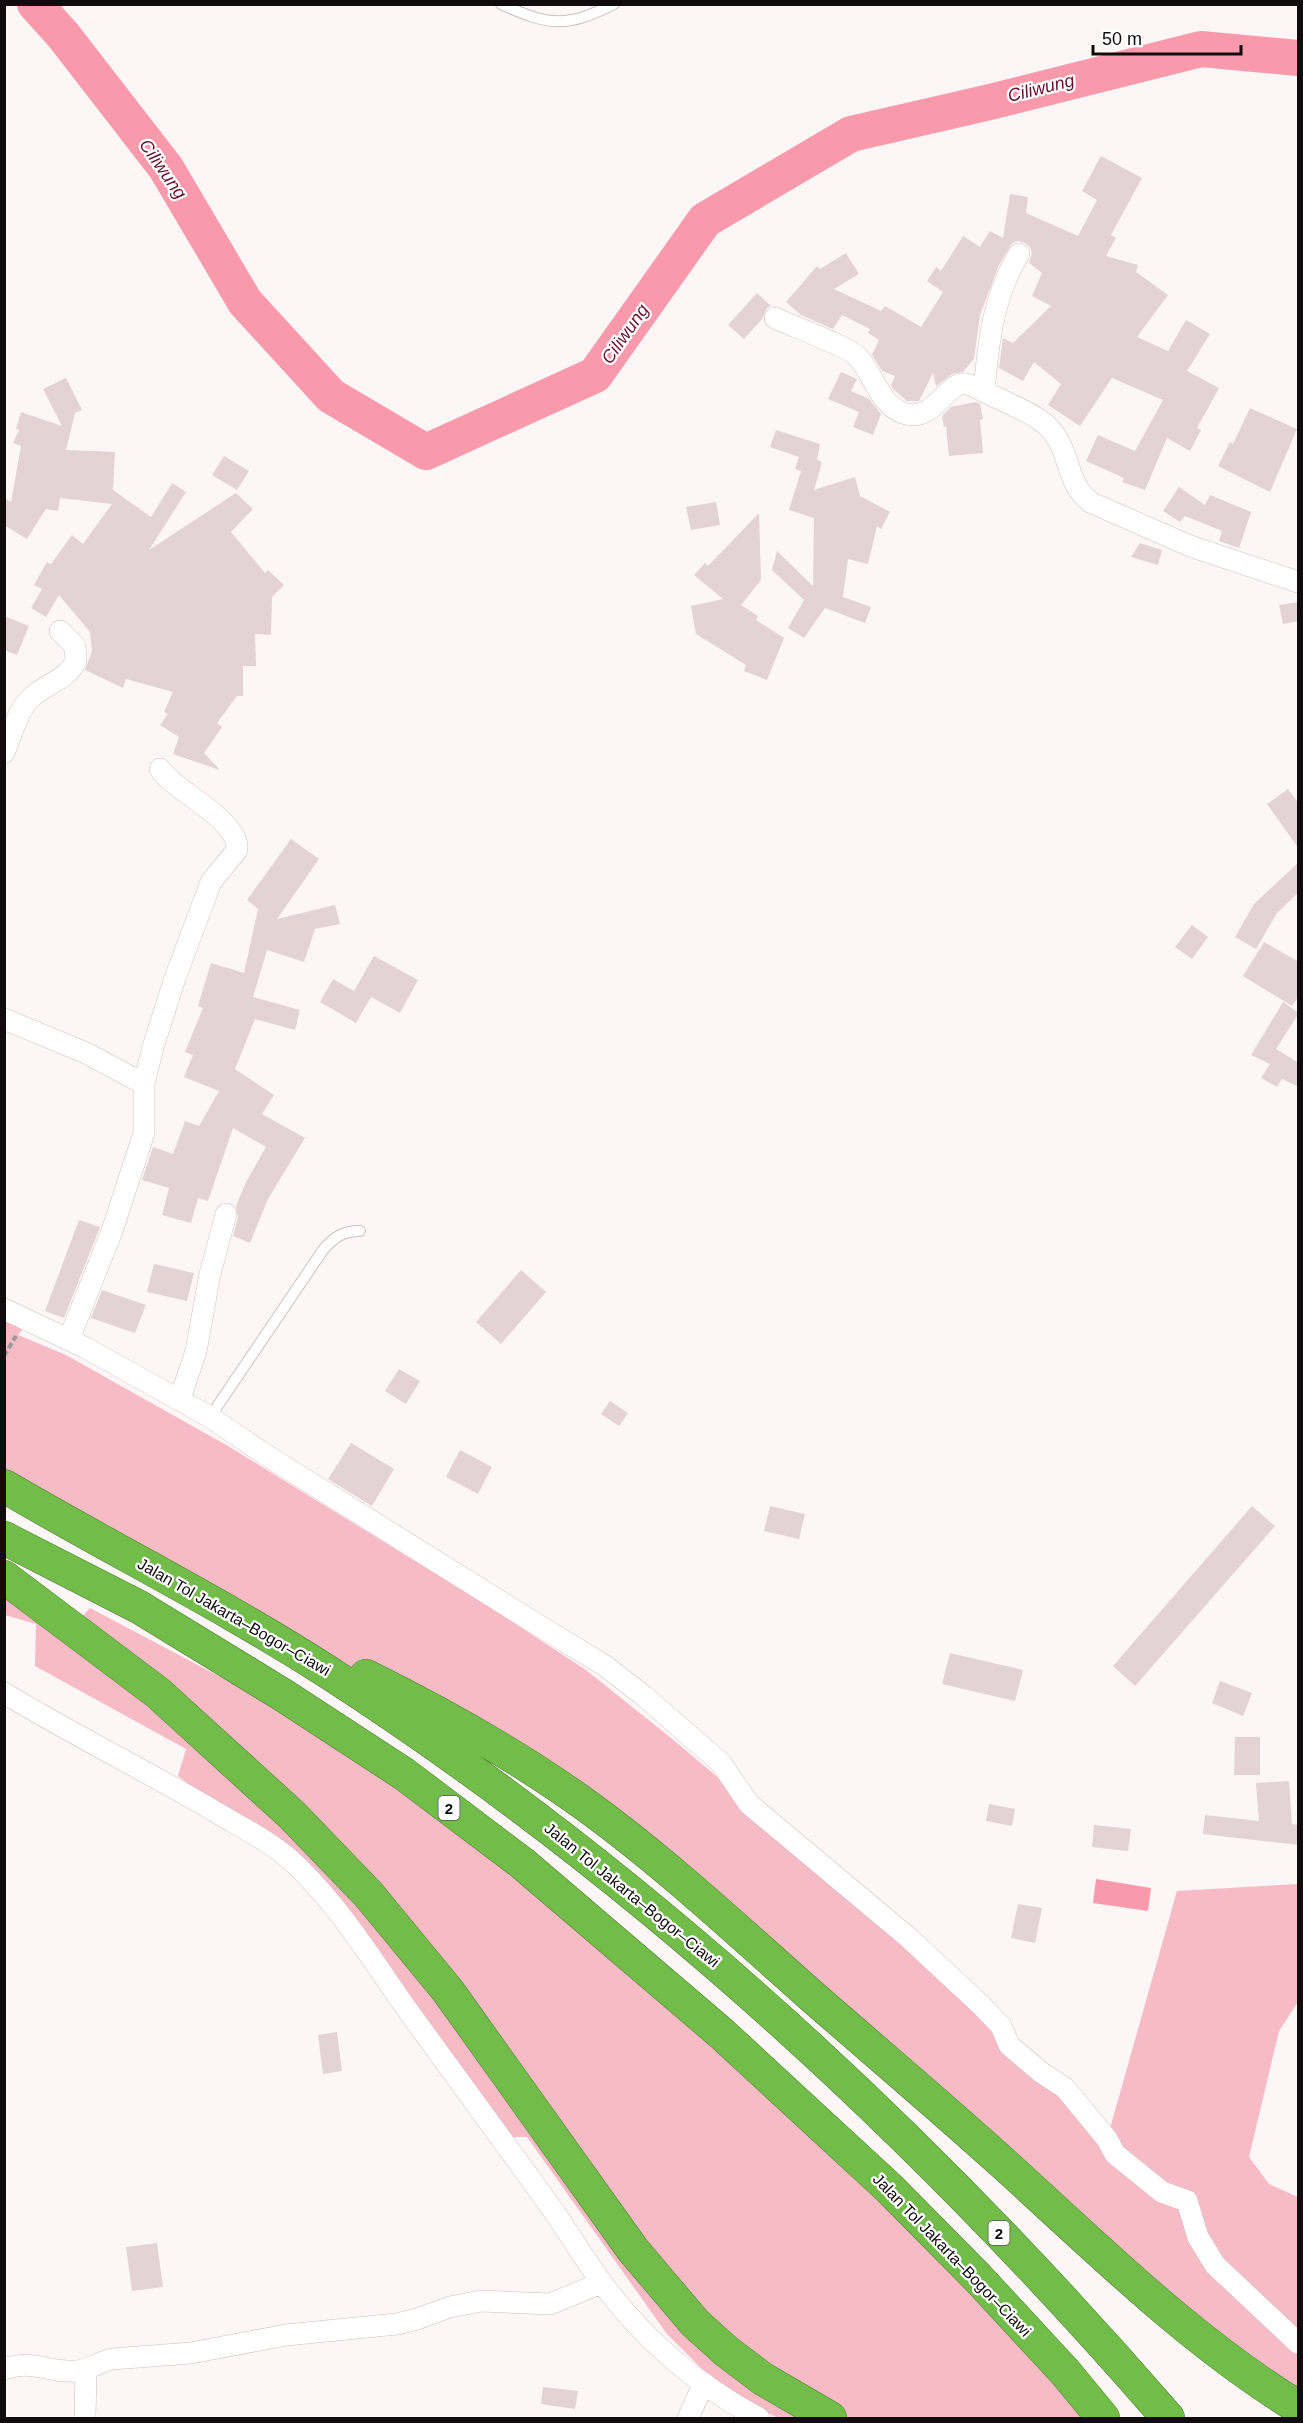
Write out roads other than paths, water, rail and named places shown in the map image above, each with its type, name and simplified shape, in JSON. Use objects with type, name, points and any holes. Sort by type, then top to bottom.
[{"type":"highway","name":"Jalan Tol Jakarta–Bogor–Ciawi","points":[[4,1486],[224,1608],[331,1674],[411,1728],[530,1814],[624,1886],[776,2015],[886,2119],[1051,2286],[1168,2418]]},
{"type":"highway","name":"Jalan Tol Jakarta–Bogor–Ciawi","points":[[4,1538],[139,1607],[265,1684],[404,1774],[522,1863],[722,2033],[889,2188],[1065,2372],[1103,2418]]},
{"type":"highway","points":[[4,1577],[158,1693],[291,1815],[369,1895],[448,1991],[621,2233],[695,2323],[726,2351],[763,2379],[830,2418]]},
{"type":"highway","points":[[224,1608],[426,1707],[486,1740],[587,1806],[640,1847],[926,2093],[1178,2318],[1234,2364],[1299,2407]]},
{"type":"street","points":[[984,392],[988,349],[995,312],[1008,272],[1018,254]]},
{"type":"street","points":[[775,318],[845,348],[858,357],[892,408],[905,414],[913,415],[929,410],[958,385],[966,384],[1027,412],[1053,432],[1062,445],[1079,493],[1092,503],[1190,546],[1299,582]]},
{"type":"street","points":[[4,753],[26,704],[42,689],[65,676],[76,661],[75,646],[60,631]]},
{"type":"street","points":[[69,1339],[112,1231],[144,1133],[144,1084],[175,978],[211,882],[233,856],[237,844],[226,826],[201,802],[174,784],[160,770]]},
{"type":"street","points":[[4,1019],[86,1053],[144,1084]]},
{"type":"street","points":[[180,1399],[196,1351],[213,1263],[226,1214]]},
{"type":"street","points":[[4,1309],[69,1339],[210,1417],[266,1455],[585,1652],[644,1696],[721,1763],[749,1804],[909,1938],[981,2005],[1001,2026],[1009,2044],[1042,2073],[1065,2088],[1107,2139],[1115,2154],[1161,2192],[1187,2201],[1198,2237],[1209,2257],[1222,2272],[1299,2343]]},
{"type":"street","points":[[4,1693],[218,1814],[263,1841],[298,1867],[364,1949],[545,2198],[601,2283],[651,2339],[734,2405],[759,2418]]},
{"type":"street","points":[[4,2369],[23,2364],[39,2365],[62,2371],[86,2370],[102,2361],[112,2359],[191,2353],[286,2336],[398,2324],[450,2307],[481,2301],[550,2304],[601,2283]]},
{"type":"street","points":[[85,2418],[86,2370]]},
{"type":"street","points":[[688,2418],[704,2383]]},
{"type":"lane","points":[[501,4],[539,20],[553,22],[584,18],[614,4]]},
{"type":"lane","points":[[210,1417],[323,1250],[339,1234],[360,1231]]},
{"type":"waterway","name":"Ciliwung","points":[[35,4],[63,35],[166,168],[245,302],[331,396],[426,452],[595,375],[705,220],[851,134],[1201,49],[1298,58]]}]
